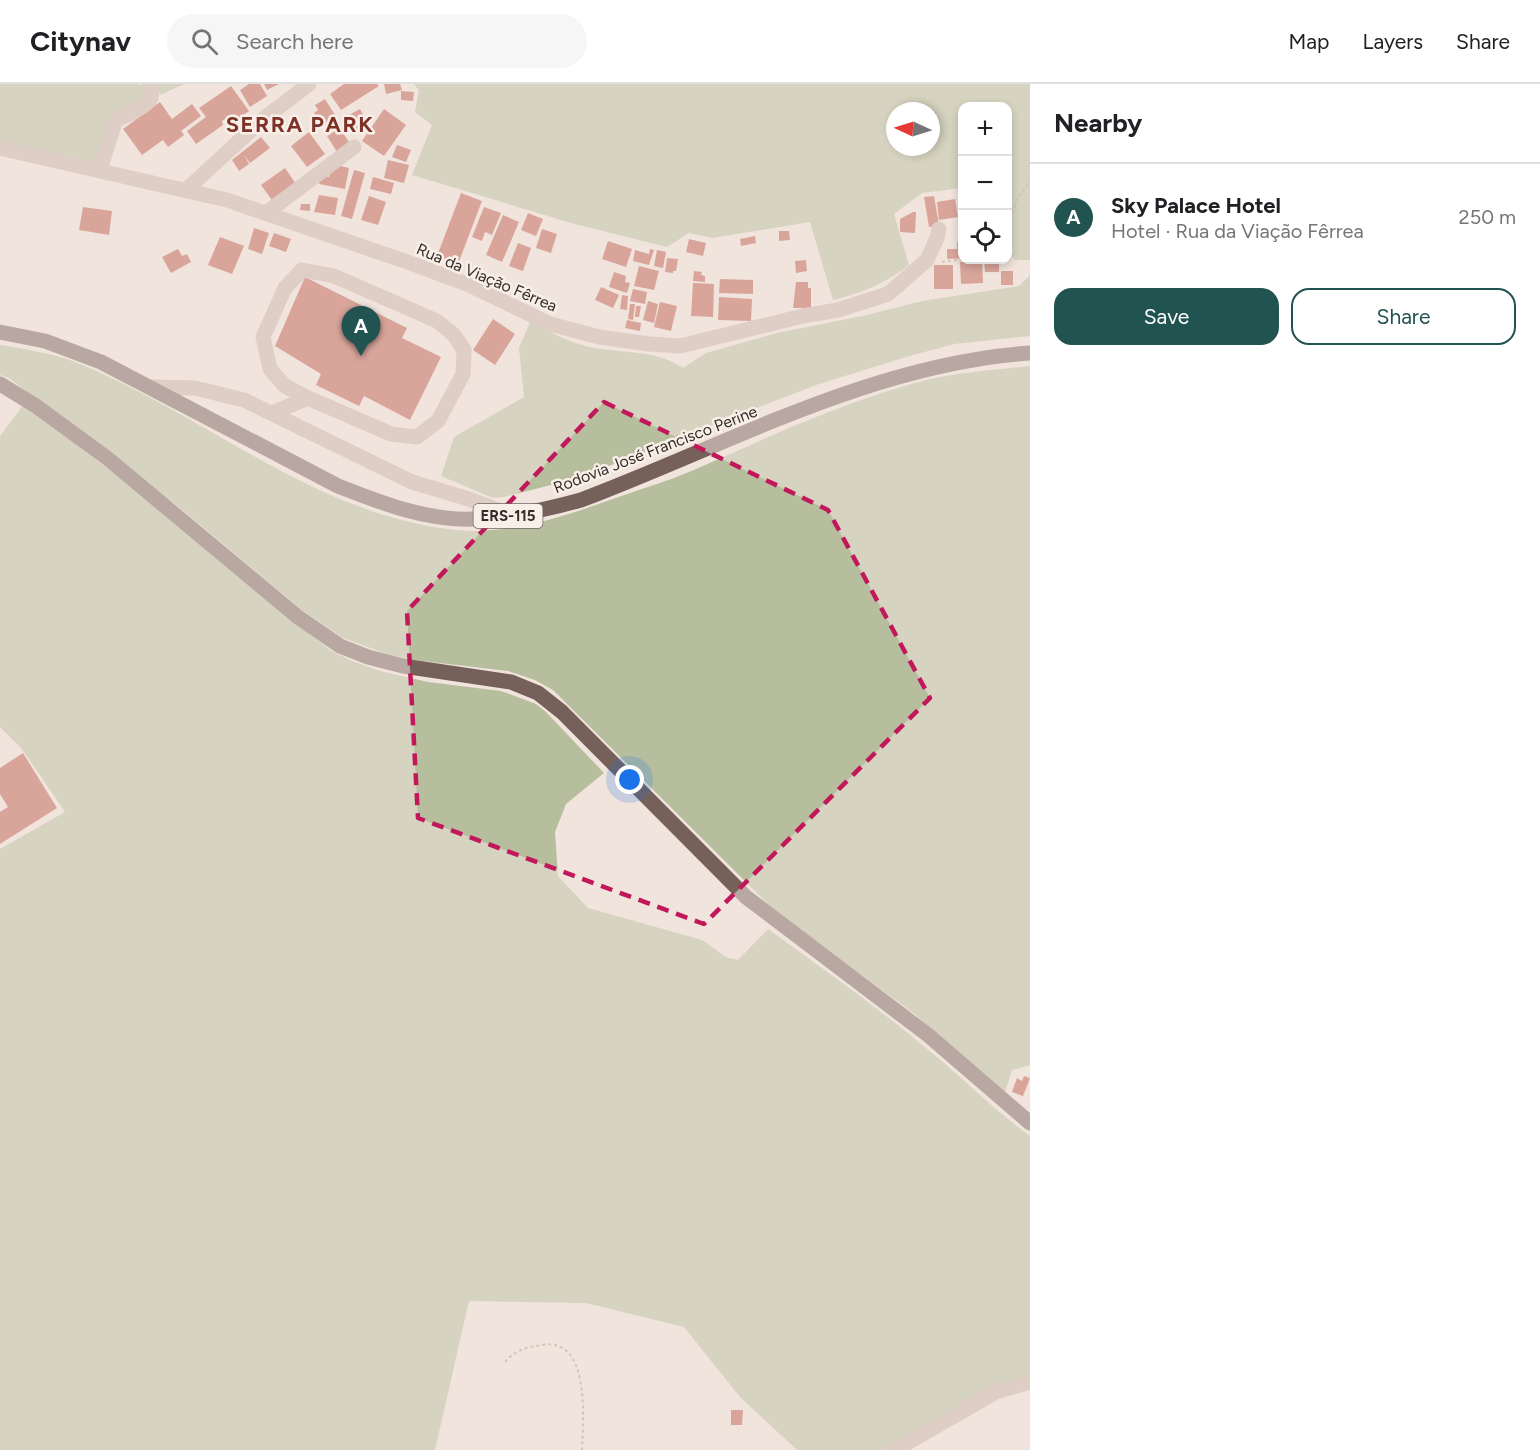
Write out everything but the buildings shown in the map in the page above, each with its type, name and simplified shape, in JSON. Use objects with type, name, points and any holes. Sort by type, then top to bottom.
[{"type":"main road","name":"Rodovia José Francisco Perine","points":[[0,332],[45,341],[101,362],[338,486],[407,510],[470,519],[511,515],[581,500],[813,405],[916,371],[978,359],[1030,354]]},
{"type":"main road","points":[[0,384],[36,406],[107,458],[298,617],[340,646],[394,664],[511,682],[538,693],[562,712],[746,897],[928,1035],[1030,1123]]},
{"type":"street","points":[[100,170],[115,123],[119,118],[141,109],[150,100],[151,88],[148,84]]},
{"type":"street","points":[[186,190],[262,120],[309,84]]},
{"type":"street","points":[[266,213],[354,147]]},
{"type":"street","name":"Rua da Viação Fêrrea","points":[[0,148],[227,200],[470,285],[550,324],[599,337],[649,345],[680,346],[803,316],[838,310],[888,294],[920,267],[932,250],[939,229]]},
{"type":"street","points":[[272,413],[308,398],[391,434],[417,437],[438,421],[464,374],[464,350],[454,336],[437,321],[334,276],[302,270],[285,288],[263,337],[270,369],[285,386],[308,398]]},
{"type":"street","points":[[151,387],[195,388],[244,400],[412,482],[469,499],[511,515]]},
{"type":"street","points":[[895,1450],[996,1392],[1030,1382]]},
{"type":"path","points":[[1012,213],[1017,200],[1030,181]]},
{"type":"path","points":[[506,1362],[512,1353],[549,1344],[571,1354],[581,1387],[584,1419],[582,1450]]},
{"type":"highlighted area","points":[[604,402],[828,510],[930,698],[704,924],[418,818],[407,611]]},
{"type":"green space","points":[[0,84],[138,84],[143,87],[145,98],[121,113],[98,163],[0,141]]},
{"type":"green space","points":[[157,84],[184,84],[160,95]]},
{"type":"green space","points":[[414,84],[1030,84],[1030,260],[1015,260],[1012,257],[1012,102],[958,102],[958,188],[922,193],[894,214],[909,265],[873,287],[833,300],[810,222],[713,238],[689,233],[667,247],[571,223],[412,175],[432,125],[415,112],[419,90]]},
{"type":"green space","points":[[1030,275],[1030,336],[954,344],[906,357],[816,385],[578,478],[504,497],[493,498],[441,476],[454,437],[524,397],[519,348],[530,322],[582,345],[647,354],[671,361],[683,368],[706,353],[777,333],[867,315],[922,301],[1019,286]]},
{"type":"green space","points":[[0,345],[75,362],[169,408],[307,484],[354,505],[404,521],[475,531],[533,524],[589,507],[674,478],[803,422],[900,387],[952,375],[1030,366],[1030,1065],[1012,1070],[1005,1092],[912,1012],[776,912],[553,690],[535,680],[508,671],[414,660],[387,654],[343,638],[302,610],[180,508],[9,378],[0,375]]},
{"type":"green space","points":[[24,404],[112,472],[330,650],[380,671],[428,682],[501,691],[536,704],[546,712],[604,773],[566,804],[555,832],[558,876],[588,908],[702,940],[726,957],[738,960],[768,929],[892,1021],[1030,1136],[1030,1375],[921,1428],[886,1450],[797,1450],[740,1397],[684,1327],[586,1303],[469,1301],[435,1450],[0,1450],[0,849],[65,812],[22,749],[0,727],[0,436]]},
{"type":"place","name":"Sky Palace Hotel","points":[[361,356]]},
{"type":"district","name":"SERRA PARK","points":[[300,124]]}]
